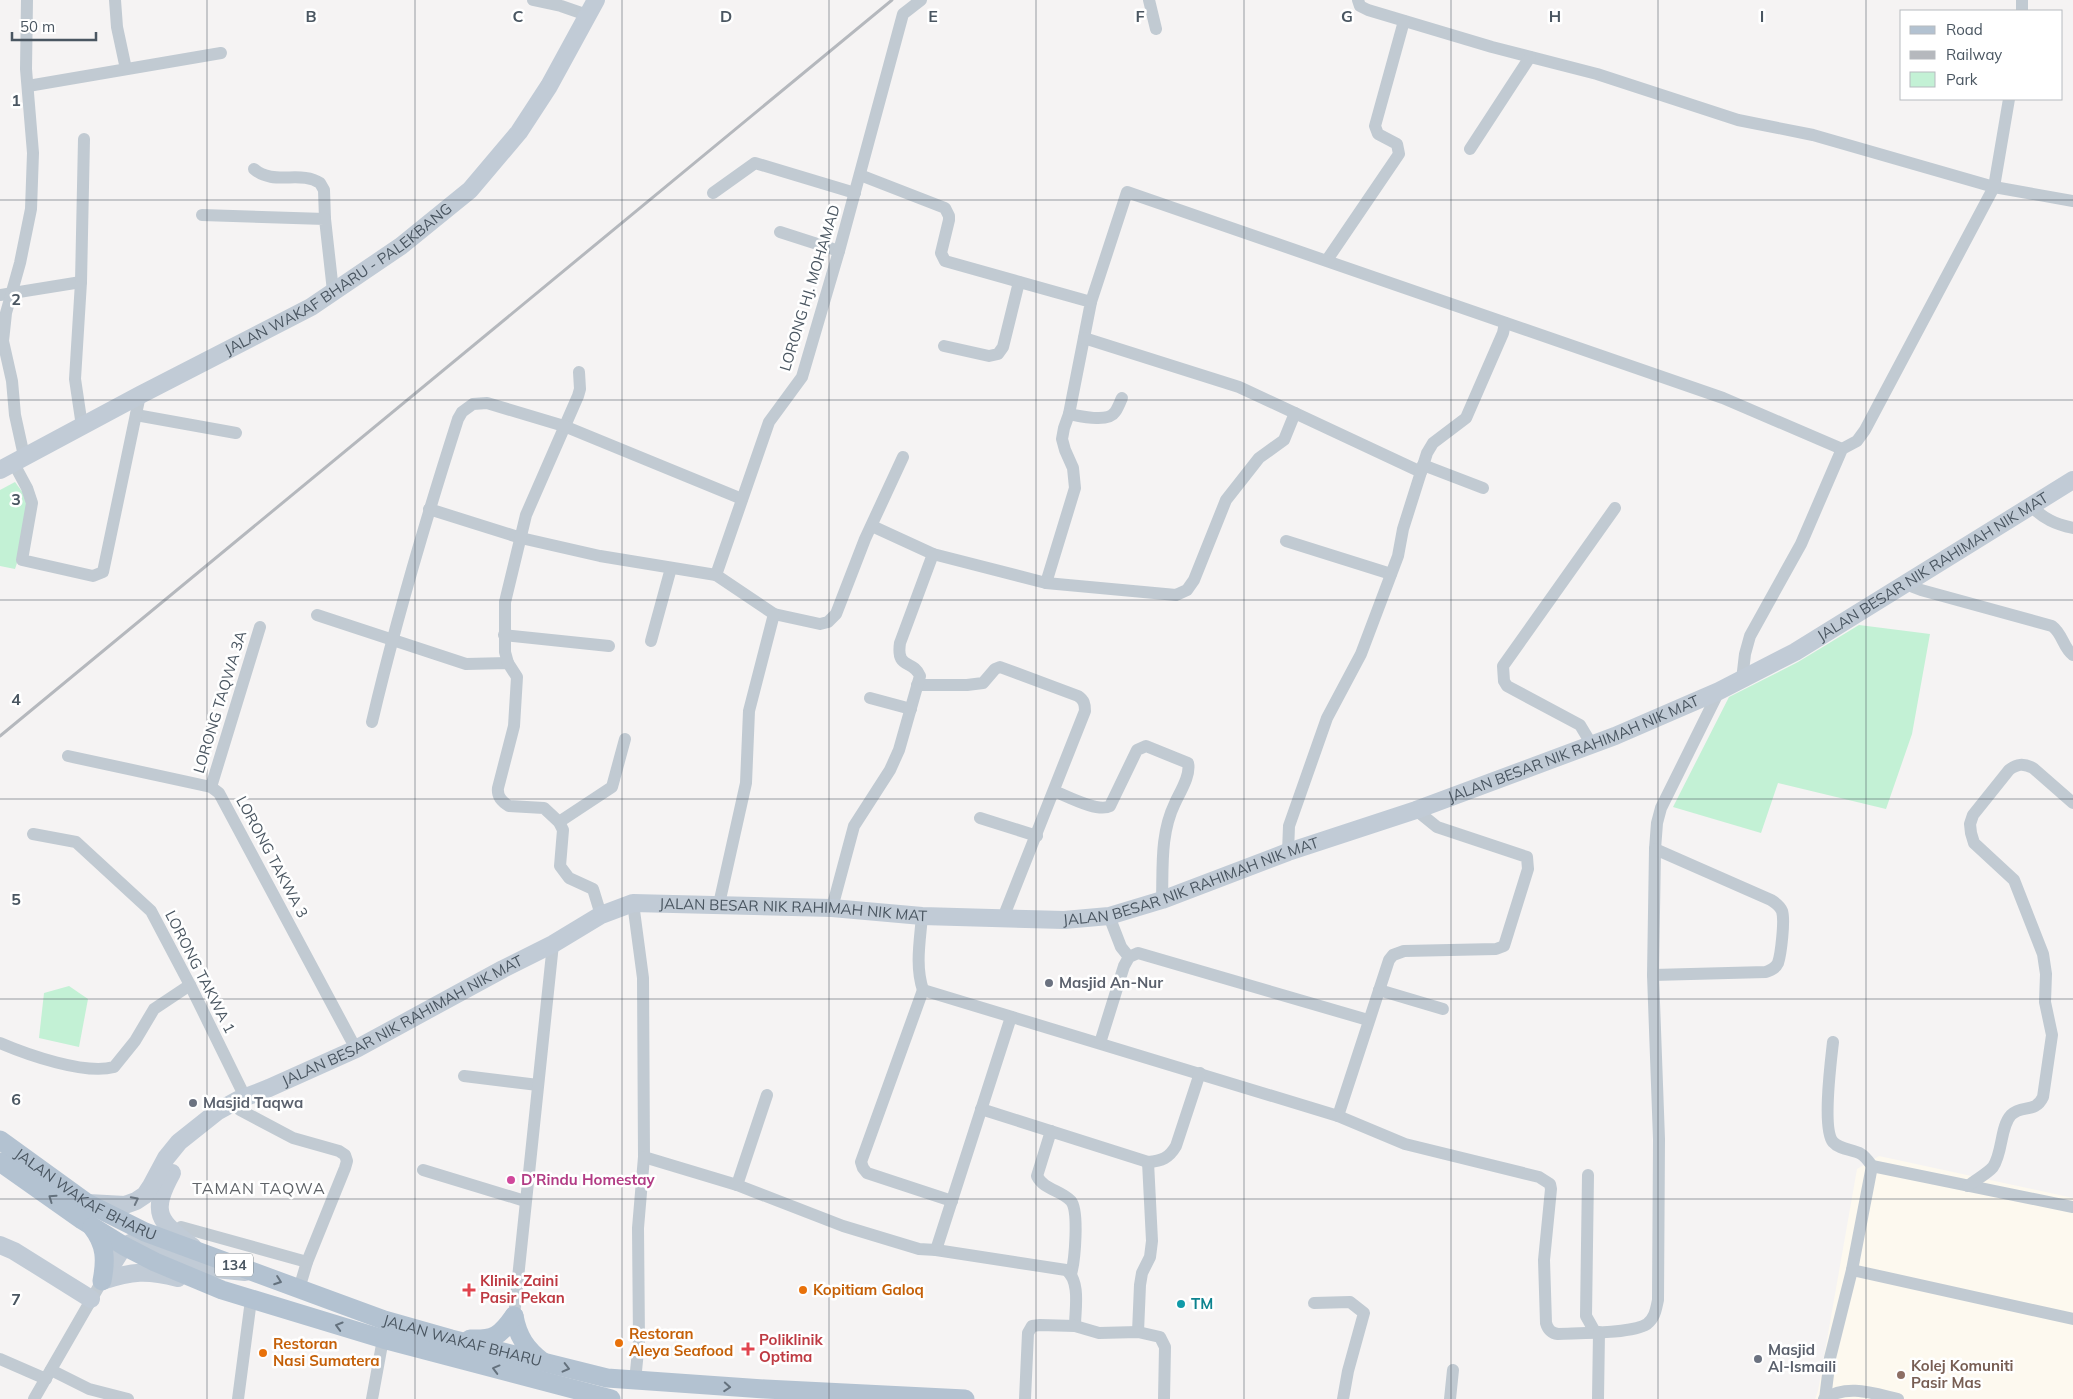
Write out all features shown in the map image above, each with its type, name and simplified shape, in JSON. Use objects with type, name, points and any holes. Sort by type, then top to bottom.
[{"type":"main road","name":"JALAN WAKAF BHARU","points":[[0,1140],[87,1203],[144,1232],[384,1320],[451,1339],[607,1378],[965,1399]]},
{"type":"main road","name":"JALAN WAKAF BHARU","points":[[0,1162],[124,1246],[222,1290],[565,1394],[611,1399]]},
{"type":"main road","points":[[92,1226],[104,1250],[105,1267],[102,1281]]},
{"type":"main road","points":[[451,1339],[495,1337],[504,1332],[514,1316]]},
{"type":"main road","points":[[514,1316],[516,1330],[522,1343],[543,1362]]},
{"type":"street","points":[[27,0],[25,42],[33,153],[31,209],[20,263],[5,295],[4,341],[12,381],[15,414],[12,462],[27,488],[32,503],[22,560],[94,576],[103,572],[140,395]]},
{"type":"street","points":[[115,0],[117,27],[126,70]]},
{"type":"street","points":[[533,0],[562,6],[592,8]]},
{"type":"street","name":"LORONG HJ. MOHAMAD","points":[[716,575],[769,422],[802,377],[840,251],[904,14],[921,0]]},
{"type":"street","points":[[1149,0],[1156,29]]},
{"type":"street","points":[[1358,0],[1360,6],[1364,9],[1404,22],[1530,58],[1597,74],[1738,120],[1813,135],[1994,187],[2073,202]]},
{"type":"street","name":"JALAN WAKAF BHARU - PALEKBANG","points":[[12,462],[311,307],[401,246],[470,190],[519,132],[549,86],[592,8]]},
{"type":"street","points":[[1326,260],[1399,154],[1397,144],[1378,134],[1375,126],[1404,22]]},
{"type":"street","points":[[28,86],[221,53]]},
{"type":"street","points":[[1470,149],[1530,58]]},
{"type":"street","points":[[1742,680],[1750,636],[1801,544],[1842,449],[1856,441],[1865,430],[1994,187],[2009,100]]},
{"type":"street","points":[[82,426],[75,379],[81,282],[84,139]]},
{"type":"street","points":[[714,193],[755,163],[855,193]]},
{"type":"street","points":[[254,169],[264,176],[316,180],[324,190],[325,219],[333,291]]},
{"type":"street","points":[[860,175],[945,208],[949,216],[941,253],[945,261],[1092,302]]},
{"type":"street","points":[[1046,583],[1075,488],[1073,468],[1062,439],[1064,428],[1069,414],[1092,302],[1128,192],[1723,398],[1842,449]]},
{"type":"street","points":[[202,215],[325,219]]},
{"type":"street","points":[[780,232],[840,251]]},
{"type":"street","points":[[5,295],[81,282]]},
{"type":"street","points":[[944,346],[989,356],[998,354],[1003,347],[1019,282]]},
{"type":"street","points":[[1288,852],[1289,826],[1328,718],[1362,654],[1398,556],[1403,529],[1427,453],[1432,443],[1466,418],[1503,332],[1504,322]]},
{"type":"street","points":[[1084,338],[1239,386],[1422,469],[1483,488]]},
{"type":"street","points":[[578,372],[580,389],[578,396],[528,512],[505,602],[505,652],[508,663],[517,677],[514,726],[498,788],[498,796],[504,804],[509,806],[544,808],[560,822],[563,830],[560,866],[569,878],[593,890],[601,915]]},
{"type":"street","points":[[1069,414],[1091,418],[1110,416],[1115,413],[1122,398]]},
{"type":"street","points":[[372,722],[391,640],[429,509],[458,419],[473,404],[487,403],[564,426],[742,499]]},
{"type":"street","points":[[872,526],[933,554],[1046,583],[1176,596],[1187,590],[1194,580],[1226,500],[1261,456],[1279,446],[1284,440],[1295,413]]},
{"type":"street","points":[[136,415],[236,433]]},
{"type":"street","points":[[429,509],[521,538],[600,556],[716,575],[774,614],[820,624],[828,622],[836,614],[903,457]]},
{"type":"street","name":"JALAN BESAR NIK RAHIMAH NIK MAT","points":[[200,1253],[166,1225],[159,1208],[160,1199],[177,1164],[189,1148],[206,1131],[242,1103],[269,1088],[356,1048],[553,944],[601,915],[633,903],[832,908],[922,916],[1064,920],[1109,916],[1162,900],[1288,852],[1416,810],[1592,745],[1719,691],[1794,652],[2073,480]]},
{"type":"street","points":[[2031,506],[2043,518],[2058,525],[2073,528]]},
{"type":"street","points":[[1592,745],[1578,724],[1508,686],[1504,680],[1503,666],[1614,508]]},
{"type":"street","points":[[1286,541],[1391,574]]},
{"type":"street","points":[[832,908],[854,826],[890,770],[899,750],[911,709],[920,676],[918,670],[901,660],[899,650],[933,554]]},
{"type":"street","points":[[651,641],[671,568]]},
{"type":"street","points":[[1908,581],[1914,587],[1921,590],[2052,626],[2061,635],[2067,649],[2073,655]]},
{"type":"street","points":[[719,904],[746,782],[749,711],[774,614]]},
{"type":"street","points":[[317,615],[466,664],[508,663]]},
{"type":"street","name":"LORONG TAQWA 3A","points":[[211,787],[260,627]]},
{"type":"street","points":[[504,635],[609,646]]},
{"type":"street","points":[[917,685],[984,683],[995,669],[1000,667],[1078,696],[1085,705],[1085,711],[1003,918]]},
{"type":"street","points":[[923,990],[1338,1116],[1405,1144],[1502,1167],[1547,1181],[1551,1189],[1544,1260],[1547,1329],[1552,1333],[1558,1334],[1630,1329],[1646,1324],[1655,1314],[1658,1300],[1659,1139],[1653,975],[1657,823],[1662,808],[1719,691]]},
{"type":"street","points":[[870,698],[911,709]]},
{"type":"street","points":[[560,822],[612,787],[626,739]]},
{"type":"street","points":[[1054,791],[1098,808],[1107,808],[1110,806],[1137,750],[1141,747],[1146,746],[1188,763],[1186,779],[1166,826],[1163,842],[1162,900]]},
{"type":"street","points":[[68,756],[211,787]]},
{"type":"street","points":[[1968,1186],[1992,1168],[1998,1157],[2011,1116],[2017,1111],[2033,1108],[2040,1104],[2043,1097],[2052,1035],[2045,1002],[2046,974],[2043,954],[2020,892],[2006,870],[1974,843],[1970,824],[1973,815],[2008,770],[2016,765],[2025,764],[2033,768],[2073,803]]},
{"type":"street","name":"LORONG TAKWA 3","points":[[211,787],[221,796],[356,1048]]},
{"type":"street","points":[[1338,1116],[1389,960],[1398,952],[1496,949],[1504,946],[1528,869],[1527,857],[1437,827],[1416,810]]},
{"type":"street","points":[[980,818],[1036,836]]},
{"type":"street","name":"LORONG TAKWA 1","points":[[33,834],[76,842],[151,911],[190,985],[242,1103]]},
{"type":"street","points":[[1653,975],[1766,972],[1773,970],[1778,965],[1783,920],[1782,911],[1771,900],[1655,849]]},
{"type":"street","points":[[633,903],[643,978],[644,1157],[638,1228],[639,1341],[635,1381]]},
{"type":"street","points":[[922,916],[918,963],[919,978],[923,990],[861,1162],[863,1168],[868,1173],[952,1201]]},
{"type":"street","points":[[1109,916],[1121,947],[1129,957]]},
{"type":"street","points":[[514,1316],[553,944]]},
{"type":"street","points":[[1100,1043],[1124,966],[1129,957],[1138,953],[1368,1020]]},
{"type":"street","points":[[0,1043],[36,1056],[92,1070],[114,1067],[135,1041],[154,1009],[190,985]]},
{"type":"street","points":[[1379,990],[1444,1009]]},
{"type":"street","points":[[936,1250],[1011,1017]]},
{"type":"street","points":[[1833,1042],[1829,1083],[1829,1135],[1833,1142],[1863,1155],[1872,1166],[2073,1207]]},
{"type":"street","points":[[981,1109],[1148,1162],[1160,1161],[1170,1155],[1176,1146],[1200,1073]]},
{"type":"street","points":[[464,1076],[538,1085]]},
{"type":"street","points":[[737,1185],[767,1096]]},
{"type":"street","points":[[242,1103],[293,1138],[339,1151],[345,1155],[347,1161],[299,1289]]},
{"type":"street","name":"JALAN BESAR NIK RAHIMAH NIK MAT","points":[[87,1203],[125,1205],[136,1202],[145,1195],[166,1158],[179,1142],[218,1111],[242,1103]]},
{"type":"street","points":[[1051,1131],[1037,1176],[1041,1184],[1070,1200],[1076,1210],[1071,1274],[1076,1291],[1075,1326]]},
{"type":"street","points":[[644,1157],[737,1185],[843,1226],[919,1249],[1060,1269],[1071,1274]]},
{"type":"street","points":[[1138,1332],[1140,1284],[1142,1272],[1150,1257],[1152,1241],[1148,1162]]},
{"type":"street","points":[[1825,1398],[1830,1358],[1852,1270],[1872,1166]]},
{"type":"street","points":[[423,1170],[526,1201]]},
{"type":"street","points":[[1588,1175],[1586,1316],[1597,1332],[1598,1399]]},
{"type":"street","points":[[181,1228],[308,1262]]},
{"type":"street","points":[[34,1399],[124,1246],[135,1241],[216,1269],[253,1272]]},
{"type":"street","points":[[0,1245],[14,1251],[92,1299]]},
{"type":"street","points":[[1852,1270],[2073,1320]]},
{"type":"street","name":"JALAN WAKAF BHARU","points":[[102,1281],[140,1271],[158,1273],[222,1290]]},
{"type":"street","points":[[238,1399],[251,1300]]},
{"type":"street","points":[[1314,1303],[1350,1302],[1364,1314],[1348,1371],[1343,1399]]},
{"type":"street","points":[[1026,1399],[1029,1329],[1032,1326],[1040,1325],[1075,1326],[1099,1333],[1138,1332],[1155,1335],[1164,1342],[1164,1399]]},
{"type":"street","points":[[372,1399],[383,1338]]},
{"type":"street","points":[[0,1358],[89,1389],[128,1399]]},
{"type":"street","points":[[1450,1399],[1454,1370]]},
{"type":"street","points":[[1825,1398],[1841,1390],[1858,1390],[1898,1399]]},
{"type":"shaded area","points":[[1879,1156],[2073,1198],[2073,1399],[1815,1399],[1818,1391],[1857,1169]]},
{"type":"green space","points":[[15,482],[29,501],[22,548],[15,569],[0,566],[0,490]]},
{"type":"green space","points":[[1859,625],[1930,634],[1912,734],[1886,809],[1778,783],[1761,833],[1673,807],[1729,697],[1798,662]]},
{"type":"green space","points":[[69,986],[88,999],[79,1047],[39,1038],[44,993]]},
{"type":"railway","points":[[0,736],[892,0]]},
{"type":"place","name":"Masjid An-Nur","points":[[1049,983]]},
{"type":"place","name":"Masjid Taqwa","points":[[193,1103]]},
{"type":"place","name":"D’Rindu Homestay","points":[[511,1180]]},
{"type":"place","name":"Klinik Zaini Pasir Pekan","points":[[469,1290]]},
{"type":"place","name":"Kopitiam Galoq","points":[[803,1290]]},
{"type":"place","name":"TM","points":[[1181,1304]]},
{"type":"place","name":"Restoran Aleya Seafood","points":[[619,1343]]},
{"type":"place","name":"Poliklinik Optima","points":[[748,1349]]},
{"type":"place","name":"Restoran Nasi Sumatera","points":[[263,1353]]},
{"type":"place","name":"Masjid Al-Ismaili","points":[[1758,1359]]},
{"type":"place","name":"Kolej Komuniti Pasir Mas","points":[[1901,1375]]},
{"type":"district","name":"TAMAN TAQWA","points":[[259,1188]]}]
